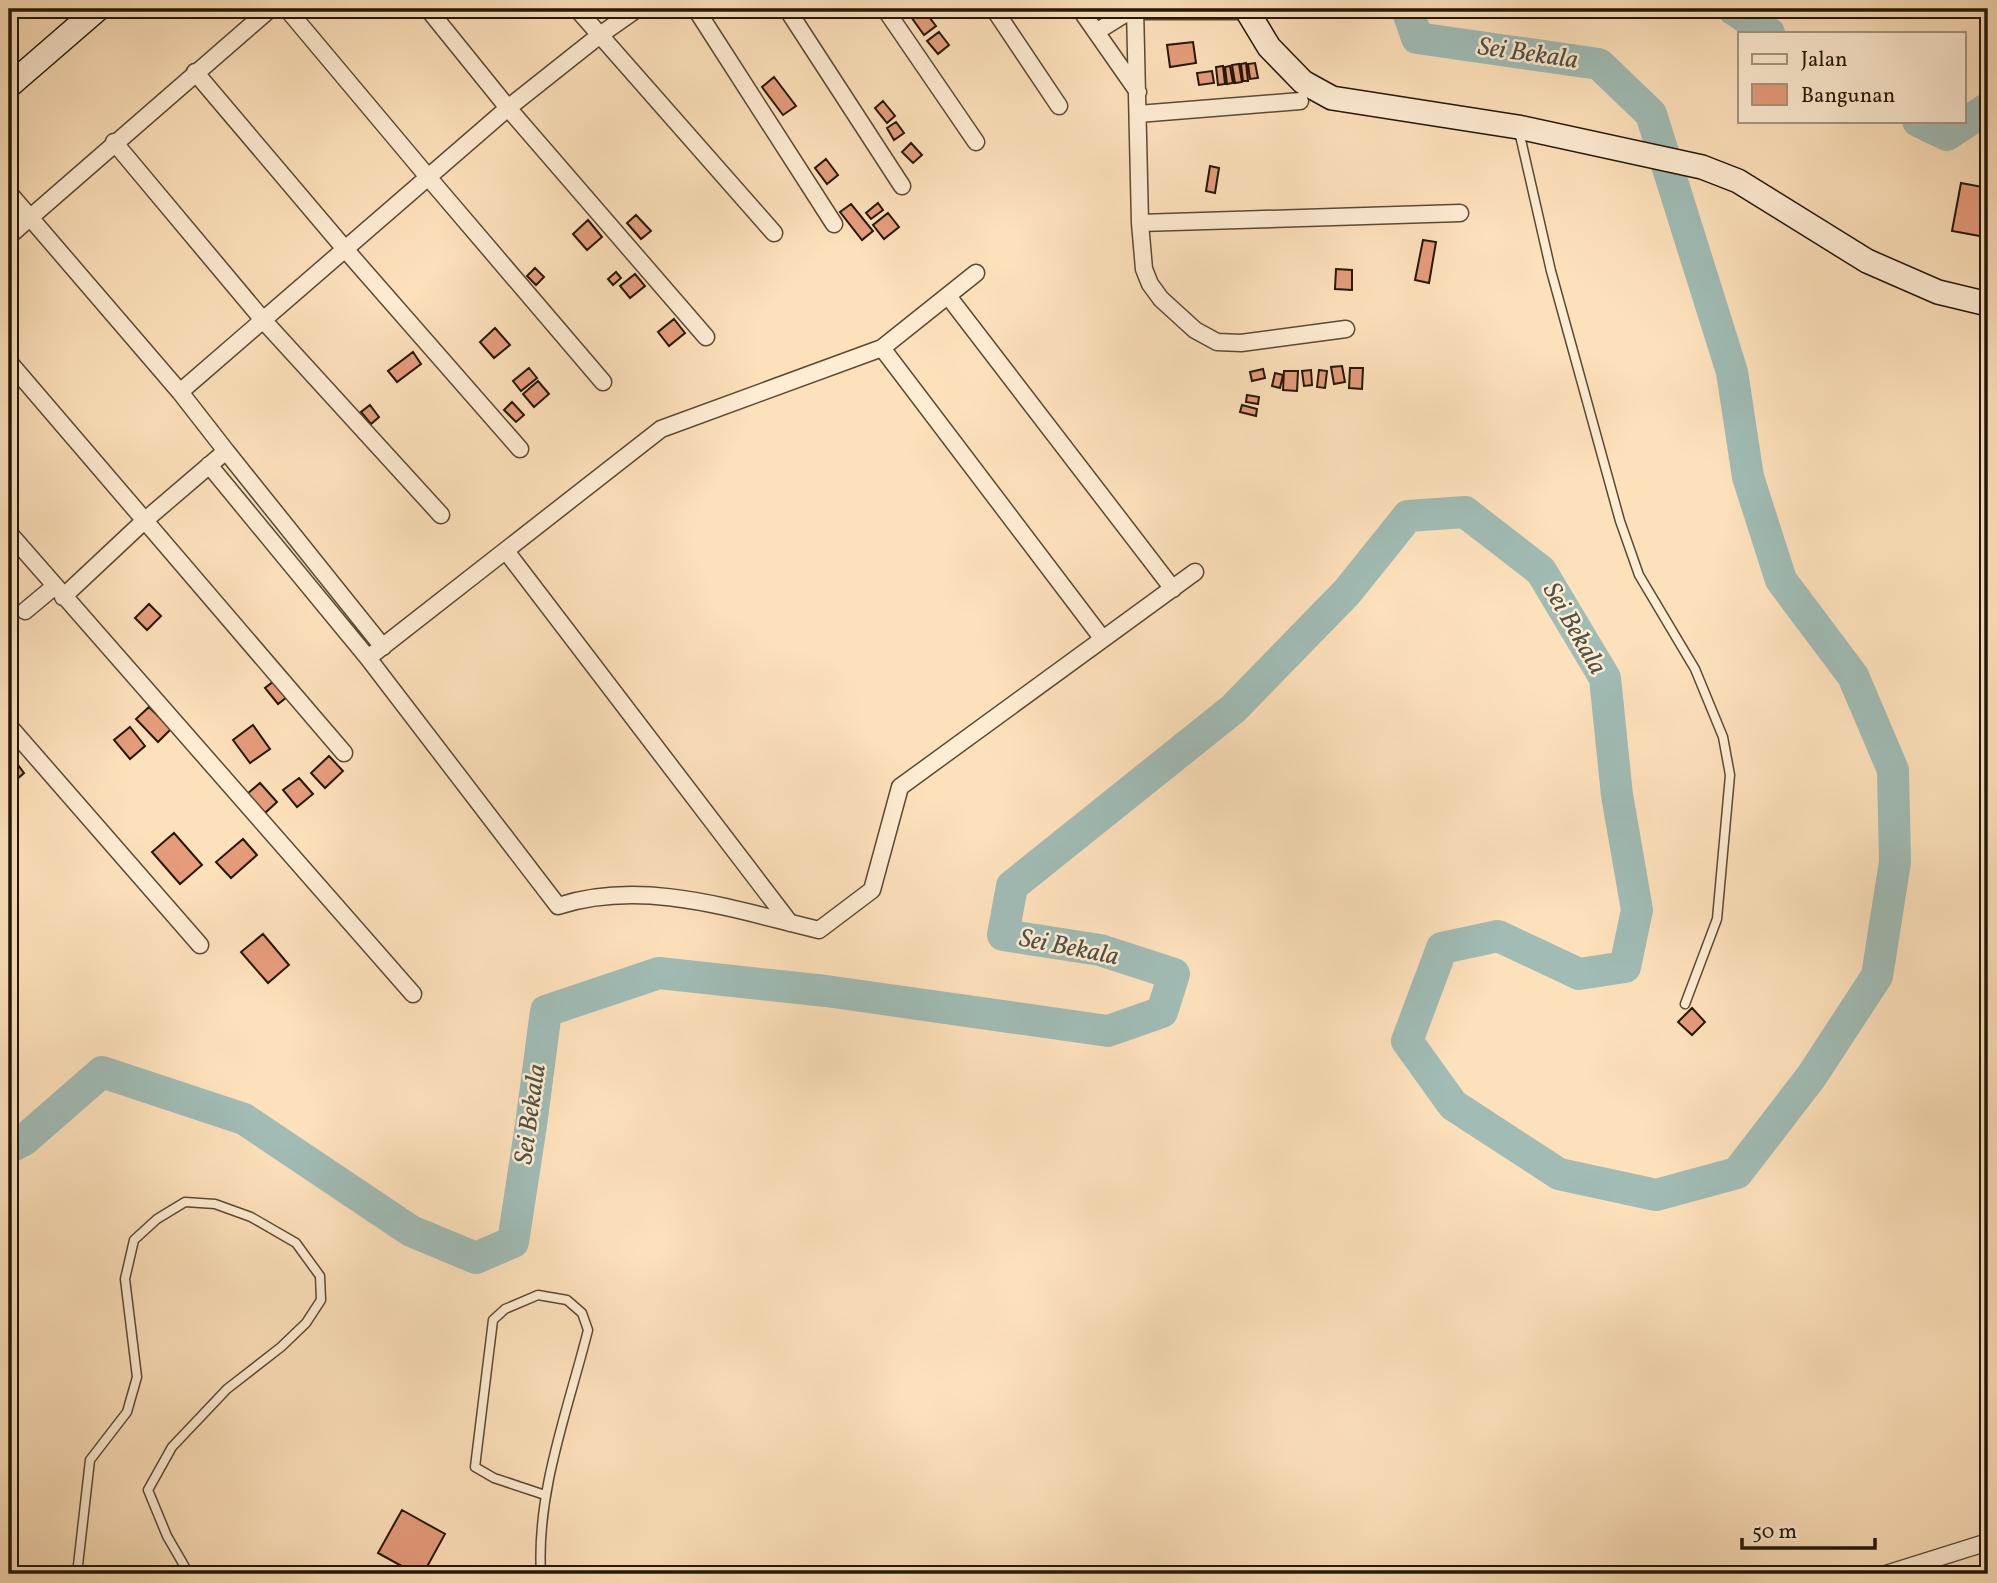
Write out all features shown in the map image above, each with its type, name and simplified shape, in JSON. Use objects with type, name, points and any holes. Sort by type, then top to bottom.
[{"type":"main road","points":[[9,86],[98,9]]},
{"type":"main road","points":[[1247,12],[1269,47],[1303,82],[1332,98],[1518,127],[1702,167],[1738,181],[1867,261],[1938,292],[1988,304]]},
{"type":"street","points":[[9,236],[270,9]]},
{"type":"street","points":[[287,9],[603,382]]},
{"type":"street","points":[[428,9],[508,108],[706,337]]},
{"type":"street","points":[[577,9],[774,233]]},
{"type":"street","points":[[180,392],[508,108],[637,9]]},
{"type":"street","points":[[787,9],[902,186]]},
{"type":"street","points":[[885,9],[976,142]]},
{"type":"street","points":[[994,9],[1059,106]]},
{"type":"street","points":[[1080,9],[1138,92]]},
{"type":"street","points":[[698,11],[834,224]]},
{"type":"street","points":[[1096,32],[1134,11],[1140,223],[1144,269],[1150,284],[1161,299],[1195,330],[1217,342],[1241,343],[1346,330]]},
{"type":"street","points":[[195,72],[520,449]]},
{"type":"street","points":[[1138,114],[1300,101]]},
{"type":"street","points":[[114,142],[263,320],[441,515]]},
{"type":"street","points":[[9,193],[180,392],[383,647]]},
{"type":"street","points":[[1140,223],[1460,214]]},
{"type":"street","points":[[368,659],[661,429],[883,348],[976,273]]},
{"type":"street","points":[[948,296],[1172,589]]},
{"type":"street","points":[[883,348],[1102,638]]},
{"type":"street","points":[[9,362],[143,522],[344,753]]},
{"type":"street","points":[[25,611],[59,592],[226,451]]},
{"type":"street","points":[[209,465],[368,659],[558,906],[581,899],[673,896],[819,930],[872,890],[900,787],[1195,572]]},
{"type":"street","points":[[244,507],[260,494]]},
{"type":"street","points":[[9,533],[413,994]]},
{"type":"street","points":[[506,551],[790,923]]},
{"type":"street","points":[[9,726],[200,945]]},
{"type":"street","points":[[1886,1574],[1988,1542]]},
{"type":"lane","points":[[1134,11],[1247,12]]},
{"type":"lane","points":[[1518,127],[1551,271],[1620,520],[1640,575],[1695,669],[1723,737],[1730,775],[1717,919],[1685,1004]]},
{"type":"lane","points":[[77,1574],[90,1460],[127,1412],[138,1377],[125,1279],[134,1240],[157,1219],[185,1202],[215,1204],[251,1217],[296,1243],[320,1276],[321,1300],[306,1323],[281,1348],[227,1389],[172,1447],[148,1490],[167,1536],[189,1574]]},
{"type":"lane","points":[[541,1574],[539,1548],[545,1495],[588,1331],[582,1313],[567,1300],[538,1295],[505,1309],[493,1320],[475,1467],[494,1478],[545,1495]]},
{"type":"building","points":[[923,9],[936,26],[924,35],[909,14]]},
{"type":"building","points":[[939,32],[949,45],[938,54],[927,41]]},
{"type":"building","points":[[1193,42],[1196,63],[1170,67],[1167,45]]},
{"type":"building","points":[[1246,63],[1248,81],[1243,81],[1241,64]]},
{"type":"building","points":[[1255,63],[1258,78],[1250,79],[1248,64]]},
{"type":"building","points":[[1239,64],[1242,82],[1235,83],[1232,65]]},
{"type":"building","points":[[1223,66],[1225,84],[1218,85],[1216,67]]},
{"type":"building","points":[[1230,66],[1233,83],[1227,84],[1225,67]]},
{"type":"building","points":[[1212,71],[1214,83],[1199,85],[1197,73]]},
{"type":"building","points":[[774,77],[796,106],[783,115],[762,87]]},
{"type":"building","points":[[883,101],[895,116],[887,123],[875,108]]},
{"type":"building","points":[[896,122],[904,133],[894,140],[887,128]]},
{"type":"building","points":[[911,143],[922,155],[913,163],[902,152]]},
{"type":"building","points":[[826,159],[838,175],[827,184],[815,168]]},
{"type":"building","points":[[1210,166],[1219,168],[1215,193],[1206,191]]},
{"type":"building","points":[[1961,183],[1988,188],[1980,236],[1952,231]]},
{"type":"building","points":[[878,203],[883,210],[871,219],[866,213]]},
{"type":"building","points":[[851,204],[873,231],[862,240],[840,212]]},
{"type":"building","points":[[888,213],[899,227],[884,239],[873,225]]},
{"type":"building","points":[[636,215],[651,231],[641,239],[627,223]]},
{"type":"building","points":[[588,220],[602,237],[587,250],[573,234]]},
{"type":"building","points":[[1423,240],[1436,242],[1429,283],[1415,280]]},
{"type":"building","points":[[535,268],[544,277],[536,285],[527,276]]},
{"type":"building","points":[[1336,269],[1352,270],[1352,290],[1335,289]]},
{"type":"building","points":[[616,272],[621,278],[613,285],[608,279]]},
{"type":"building","points":[[635,274],[645,286],[630,298],[620,286]]},
{"type":"building","points":[[674,319],[685,333],[669,346],[658,332]]},
{"type":"building","points":[[495,328],[510,345],[494,358],[480,342]]},
{"type":"building","points":[[413,352],[421,364],[397,382],[388,371]]},
{"type":"building","points":[[1342,366],[1345,382],[1334,384],[1331,367]]},
{"type":"building","points":[[529,368],[537,378],[521,391],[513,381]]},
{"type":"building","points":[[1350,368],[1363,368],[1362,389],[1349,388]]},
{"type":"building","points":[[1263,369],[1265,378],[1252,381],[1250,372]]},
{"type":"building","points":[[1311,370],[1312,385],[1304,386],[1302,371]]},
{"type":"building","points":[[1319,370],[1327,371],[1325,388],[1317,387]]},
{"type":"building","points":[[1284,371],[1298,371],[1297,391],[1283,390]]},
{"type":"building","points":[[1275,373],[1283,375],[1280,388],[1272,386]]},
{"type":"building","points":[[538,381],[549,394],[534,407],[523,394]]},
{"type":"building","points":[[1247,395],[1259,397],[1258,404],[1246,402]]},
{"type":"building","points":[[512,402],[524,415],[516,422],[504,410]]},
{"type":"building","points":[[370,405],[379,417],[371,424],[361,412]]},
{"type":"building","points":[[1242,405],[1257,409],[1256,416],[1240,412]]},
{"type":"building","points":[[149,604],[161,616],[147,630],[135,618]]},
{"type":"building","points":[[274,681],[287,697],[278,704],[265,688]]},
{"type":"building","points":[[149,707],[171,729],[158,742],[136,719]]},
{"type":"building","points":[[253,725],[270,749],[250,763],[233,740]]},
{"type":"building","points":[[130,727],[145,746],[130,759],[114,740]]},
{"type":"building","points":[[9,753],[24,773],[9,786]]},
{"type":"building","points":[[329,756],[343,771],[325,788],[311,773]]},
{"type":"building","points":[[299,778],[313,794],[297,807],[283,790]]},
{"type":"building","points":[[260,783],[277,802],[265,813],[247,794]]},
{"type":"building","points":[[174,833],[202,865],[180,884],[152,852]]},
{"type":"building","points":[[243,839],[257,855],[231,878],[216,862]]},
{"type":"building","points":[[263,934],[289,965],[268,983],[241,952]]},
{"type":"building","points":[[1692,1008],[1705,1022],[1692,1035],[1678,1022]]},
{"type":"building","points":[[402,1510],[445,1534],[423,1574],[416,1574],[378,1553]]},
{"type":"waterway","name":"Sei Bekala","points":[[9,1148],[24,1140],[102,1072],[244,1119],[411,1231],[476,1258],[513,1242],[546,1011],[659,973],[826,991],[1108,1031],[1162,1012],[1174,974],[1100,950],[1003,935],[1012,886],[1233,709],[1347,592],[1408,516],[1465,512],[1541,571],[1605,678],[1617,795],[1637,910],[1625,967],[1579,974],[1498,936],[1442,948],[1407,1041],[1453,1105],[1559,1174],[1656,1195],[1737,1173],[1811,1077],[1877,976],[1895,862],[1893,770],[1853,676],[1781,580],[1748,477],[1732,372],[1651,114],[1599,64],[1417,38],[1407,9]]},
{"type":"waterway","name":"Sei Bekala","points":[[1733,9],[1768,32]]},
{"type":"waterway","name":"Sei Bekala","points":[[1920,122],[1947,135],[1988,108]]}]
